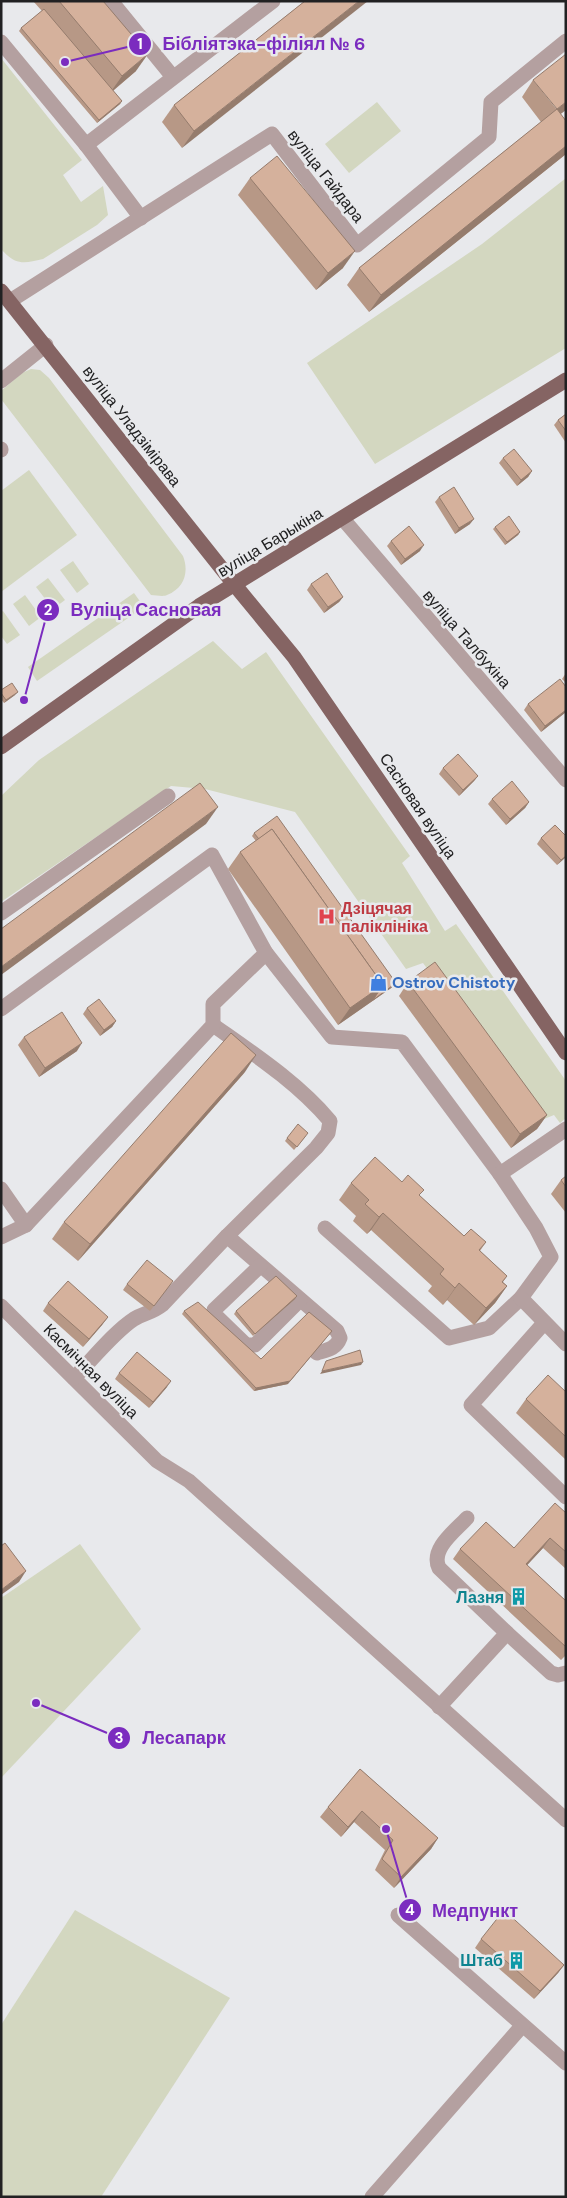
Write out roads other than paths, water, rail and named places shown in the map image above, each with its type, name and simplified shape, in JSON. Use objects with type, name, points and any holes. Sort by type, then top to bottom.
[{"type":"main road","name":"вуліца Уладзімірава","points":[[6,296],[234,584]]},
{"type":"main road","name":"вуліца Барыкіна","points":[[1,747],[199,606],[566,380]]},
{"type":"main road","name":"Сасновая вуліца","points":[[234,584],[294,656],[566,1053]]},
{"type":"street","points":[[111,1],[173,77]]},
{"type":"street","points":[[86,145],[273,1]]},
{"type":"street","points":[[1,42],[86,145],[141,218]]},
{"type":"street","name":"вуліца Гайдара","points":[[6,296],[141,218],[272,134],[357,245],[489,137],[491,102],[566,42]]},
{"type":"street","points":[[1,381],[46,345]]},
{"type":"street","name":"вуліца Талбухіна","points":[[343,519],[566,780]]},
{"type":"street","points":[[1,913],[168,796]]},
{"type":"street","points":[[1,1010],[212,855],[266,953],[332,1037],[402,1042],[500,1174],[536,1228],[551,1257],[521,1298],[489,1328],[450,1338],[325,1228]]},
{"type":"street","points":[[1,1237],[26,1224],[213,1025],[213,1004],[266,953]]},
{"type":"street","points":[[74,1378],[125,1327],[135,1319],[151,1314],[162,1305],[227,1236],[316,1148],[328,1133],[330,1121],[319,1108],[268,1064],[213,1025]]},
{"type":"street","points":[[500,1174],[566,1129]]},
{"type":"street","points":[[1,1189],[26,1224]]},
{"type":"street","points":[[227,1236],[338,1331],[340,1338],[338,1344],[330,1350],[317,1353]]},
{"type":"street","points":[[260,1266],[214,1310],[214,1314],[246,1345],[255,1345],[300,1300]]},
{"type":"street","points":[[521,1298],[566,1344]]},
{"type":"street","name":"Касмічная вуліца","points":[[1,1306],[157,1461],[189,1481],[566,1820]]},
{"type":"street","points":[[544,1323],[471,1405],[566,1497]]},
{"type":"street","points":[[467,1518],[441,1547],[436,1556],[439,1568],[507,1634],[552,1673],[558,1676],[566,1673]]},
{"type":"street","points":[[439,1707],[507,1634]]},
{"type":"street","points":[[398,1915],[566,2063]]},
{"type":"street","points":[[372,2197],[522,2026]]},
{"type":"place","name":"Бібліятэка-філіял № 6","points":[[65,62]]},
{"type":"place","name":"Вуліца Сасновая","points":[[24,700]]},
{"type":"place","name":"Дзіцячая паліклініка","points":[[327,917]]},
{"type":"place","name":"Ostrov Chistoty","points":[[378,982]]},
{"type":"place","name":"Лазня","points":[[518,1597]]},
{"type":"place","name":"Лесапарк","points":[[36,1703]]},
{"type":"place","name":"Медпункт","points":[[386,1829]]},
{"type":"place","name":"Штаб","points":[[517,1960]]}]
